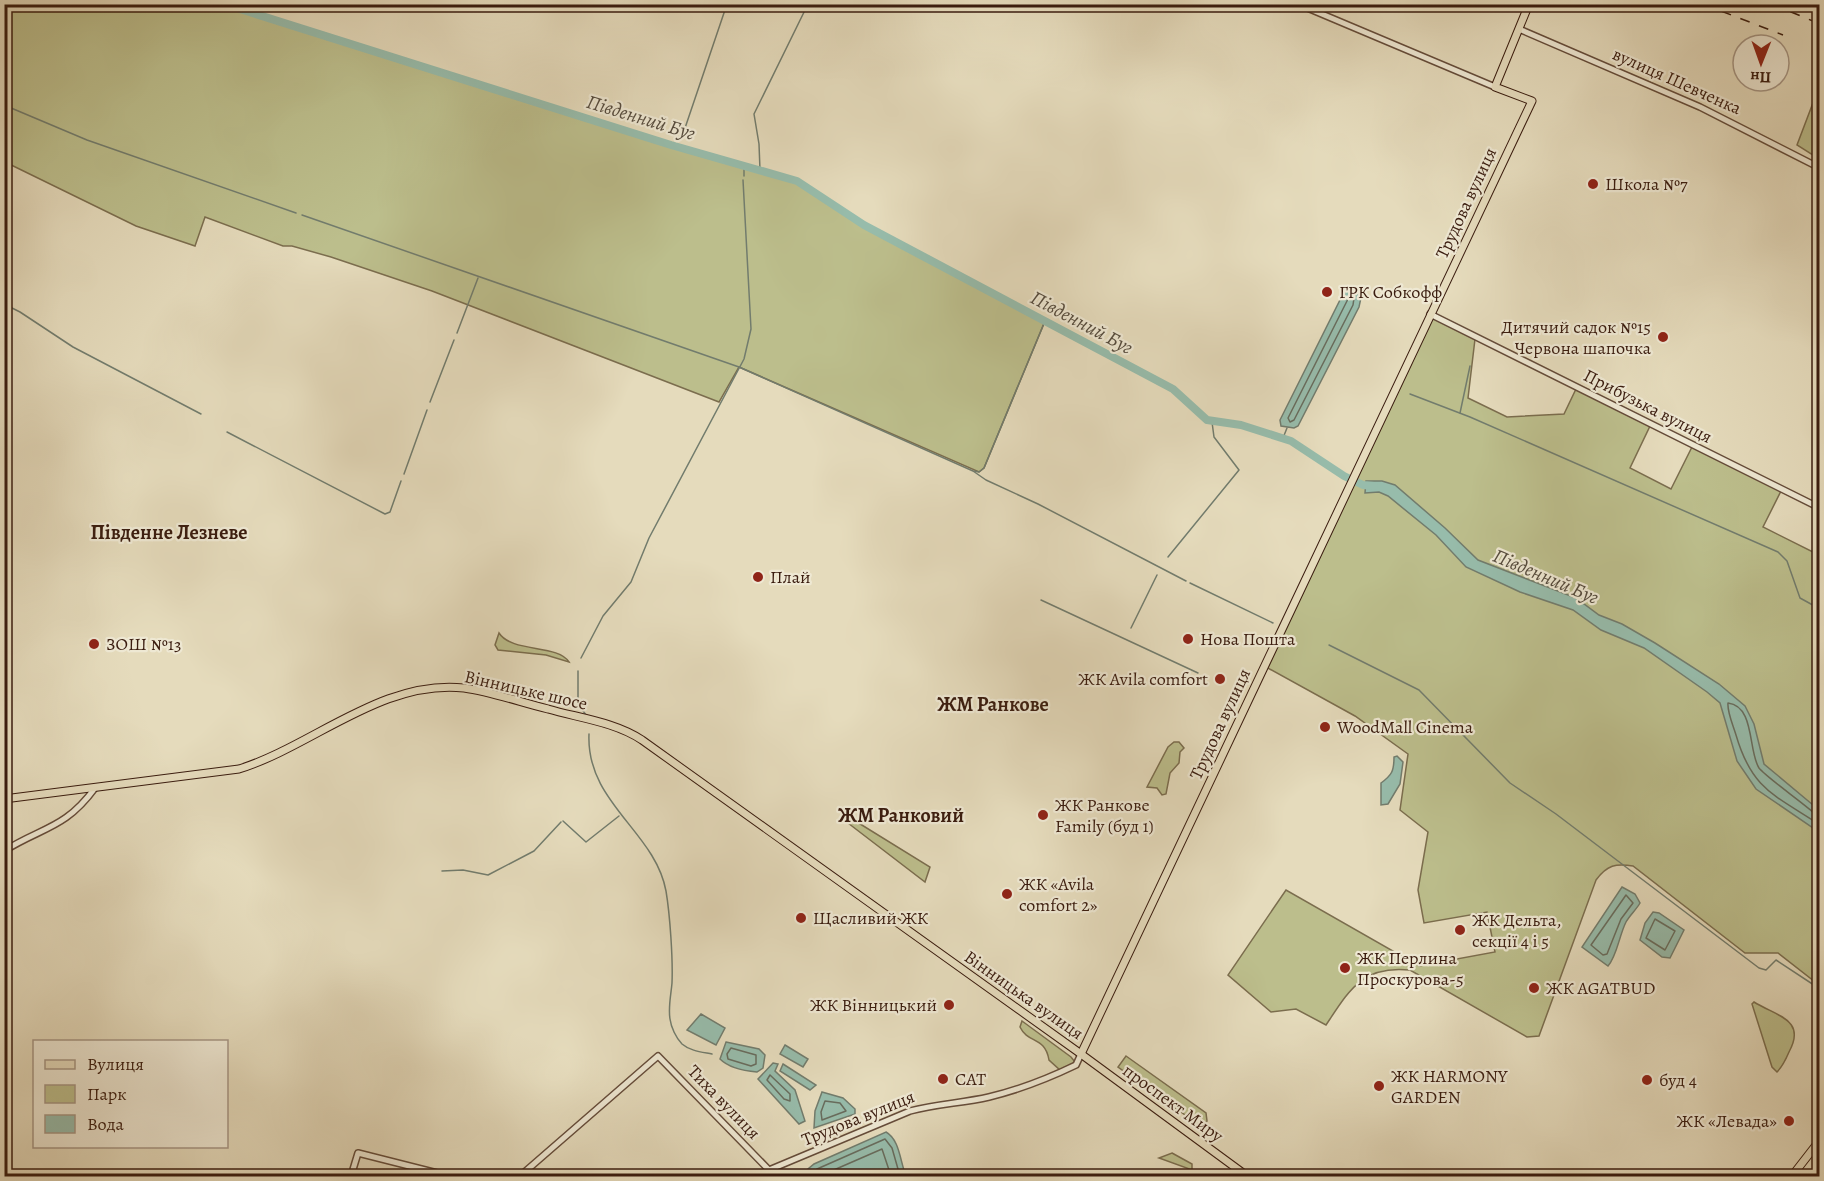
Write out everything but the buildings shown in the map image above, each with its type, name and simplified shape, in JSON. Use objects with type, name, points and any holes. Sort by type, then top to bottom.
[{"type":"main road","points":[[1495,87],[1529,4]]},
{"type":"main road","name":"Трудова вулиця","points":[[1081,1054],[1532,101],[1495,87]]},
{"type":"main road","name":"Вінницьке шосе","points":[[4,799],[239,769],[274,757],[346,719],[400,696],[418,690],[463,688],[611,725],[633,734],[949,960]]},
{"type":"main road","name":"Вінницька вулиця","points":[[949,960],[1081,1054]]},
{"type":"main road","name":"проспект Миру","points":[[1081,1054],[1247,1176]]},
{"type":"main road","points":[[1792,1176],[1820,1140]]},
{"type":"street","points":[[1298,4],[1495,87]]},
{"type":"street","name":"вулиця Шевченка","points":[[1519,29],[1691,103],[1820,168]]},
{"type":"street","name":"Прибузька вулиця","points":[[1430,314],[1820,508]]},
{"type":"street","points":[[4,851],[24,839],[62,823],[95,789]]},
{"type":"street","name":"Трудова вулиця","points":[[769,1170],[910,1111],[931,1105],[990,1097],[1056,1074],[1076,1065],[1081,1054]]},
{"type":"street","name":"Тиха вулиця","points":[[520,1176],[658,1056],[769,1170]]},
{"type":"street","points":[[351,1176],[358,1153],[449,1176]]},
{"type":"green space","points":[[4,5],[224,5],[671,145],[797,181],[864,225],[1045,321],[984,468],[979,472],[739,367],[719,402],[432,291],[331,257],[292,246],[283,246],[205,217],[195,246],[136,226],[5,162]]},
{"type":"green space","points":[[1816,95],[1819,97],[1819,159],[1797,145]]},
{"type":"green space","points":[[1431,317],[1475,339],[1468,398],[1507,417],[1564,414],[1576,389],[1650,426],[1630,468],[1671,489],[1692,447],[1781,491],[1763,527],[1819,555],[1819,985],[1778,953],[1745,953],[1633,866],[1622,865],[1608,868],[1596,880],[1539,1036],[1527,1037],[1410,970],[1380,971],[1359,982],[1326,1025],[1296,1009],[1271,1012],[1228,975],[1286,890],[1419,966],[1495,952],[1487,912],[1424,923],[1418,890],[1428,832],[1400,810],[1408,754],[1355,716],[1266,667]]},
{"type":"green space","points":[[499,633],[514,643],[555,653],[563,656],[569,662],[546,655],[498,650],[495,645]]},
{"type":"green space","points":[[1174,742],[1179,742],[1184,748],[1180,752],[1179,763],[1170,773],[1166,794],[1162,795],[1157,788],[1147,787],[1168,747]]},
{"type":"green space","points":[[844,814],[930,867],[925,882],[844,820]]},
{"type":"green space","points":[[1754,1002],[1779,1015],[1792,1025],[1794,1041],[1783,1065],[1777,1072],[1772,1067],[1752,1004]]},
{"type":"green space","points":[[1022,1021],[1075,1062],[1060,1070],[1049,1060],[1044,1047],[1023,1032],[1020,1027]]},
{"type":"green space","points":[[1126,1056],[1206,1113],[1207,1121],[1202,1127],[1118,1067]]},
{"type":"green space","points":[[1172,1153],[1192,1164],[1192,1170],[1159,1158]]},
{"type":"water","points":[[1351,289],[1362,293],[1359,307],[1298,426],[1294,428],[1281,426],[1280,420],[1345,290]]},
{"type":"water","points":[[1366,481],[1382,481],[1395,485],[1478,560],[1576,598],[1599,615],[1622,624],[1719,684],[1745,706],[1754,724],[1764,764],[1819,810],[1819,832],[1756,789],[1737,761],[1720,703],[1707,692],[1644,648],[1601,630],[1573,610],[1520,592],[1466,567],[1436,535],[1388,496],[1379,492],[1365,493]]},
{"type":"water","points":[[1397,756],[1403,762],[1400,784],[1388,804],[1381,805],[1381,783],[1392,772],[1394,757]]},
{"type":"water","points":[[1622,887],[1635,894],[1640,903],[1626,922],[1614,957],[1608,966],[1582,947]]},
{"type":"water","points":[[1653,912],[1659,913],[1684,930],[1670,958],[1662,957],[1640,940],[1645,923]]},
{"type":"water","points":[[701,1014],[725,1028],[716,1045],[687,1030]]},
{"type":"water","points":[[726,1042],[759,1049],[765,1055],[763,1068],[757,1072],[747,1071],[724,1062],[720,1059]]},
{"type":"water","points":[[785,1045],[808,1059],[803,1067],[780,1054]]},
{"type":"water","points":[[773,1063],[778,1064],[775,1071],[795,1090],[805,1121],[799,1124],[758,1079]]},
{"type":"water","points":[[783,1064],[816,1085],[810,1090],[780,1071]]},
{"type":"water","points":[[822,1092],[843,1098],[855,1109],[855,1114],[814,1128],[815,1111]]},
{"type":"water","points":[[886,1132],[897,1146],[906,1176],[806,1176],[808,1169],[814,1164]]},
{"type":"waterway","name":"Південний Буг","points":[[224,4],[671,145],[797,181],[864,225],[1173,389],[1207,420],[1241,425],[1291,441],[1344,476],[1363,485],[1374,486]]},
{"type":"waterway","points":[[684,131],[727,4]]},
{"type":"waterway","points":[[760,170],[754,114],[808,4]]},
{"type":"waterway","points":[[4,105],[87,140],[296,213]]},
{"type":"waterway","points":[[744,166],[744,176]]},
{"type":"waterway","points":[[581,658],[603,616],[631,582],[649,538],[744,359],[751,329],[743,180]]},
{"type":"waterway","points":[[302,215],[739,367],[973,471],[986,480],[1038,504],[1186,581]]},
{"type":"waterway","points":[[457,333],[478,278]]},
{"type":"waterway","points":[[4,304],[73,347],[201,414]]},
{"type":"waterway","points":[[974,471],[979,472],[984,468],[1045,321]]},
{"type":"waterway","points":[[430,402],[454,340]]},
{"type":"waterway","points":[[1460,413],[1470,366]]},
{"type":"waterway","points":[[1410,394],[1470,417],[1778,552],[1787,561],[1800,598],[1820,609]]},
{"type":"waterway","points":[[404,474],[427,410]]},
{"type":"waterway","points":[[1168,557],[1239,470],[1214,437],[1212,422]]},
{"type":"waterway","points":[[1283,438],[1287,428]]},
{"type":"waterway","points":[[227,432],[385,514],[390,512],[401,481]]},
{"type":"waterway","points":[[1131,628],[1157,575]]},
{"type":"waterway","points":[[1190,583],[1273,623]]},
{"type":"waterway","points":[[1041,600],[1198,673]]},
{"type":"waterway","points":[[1329,645],[1419,690],[1510,783],[1556,814],[1759,968],[1766,970],[1776,960],[1820,989]]},
{"type":"waterway","points":[[578,671],[578,704],[586,715]]},
{"type":"waterway","points":[[589,734],[591,758],[598,779],[609,798],[649,851],[666,891],[672,950],[669,1010],[673,1029],[685,1046],[712,1054]]},
{"type":"waterway","points":[[563,821],[586,842],[619,816]]},
{"type":"waterway","points":[[442,871],[463,870],[488,875],[534,851],[561,822]]},
{"type":"railway","points":[[1703,4],[1778,33]]},
{"type":"railway","points":[[1772,4],[1820,24]]},
{"type":"railway","points":[[1809,4],[1820,9]]},
{"type":"place","name":"Школа №7","points":[[1593,184]]},
{"type":"place","name":"ГРК Собкофф","points":[[1327,292]]},
{"type":"place","name":"Дитячий садок №15 Червона шапочка","points":[[1663,337]]},
{"type":"place","name":"Плай","points":[[758,577]]},
{"type":"place","name":"Нова Пошта","points":[[1188,639]]},
{"type":"place","name":"ЗОШ №13","points":[[94,644]]},
{"type":"place","name":"ЖК Avila comfort","points":[[1220,679]]},
{"type":"place","name":"WoodMall Cinema","points":[[1325,727]]},
{"type":"place","name":"ЖК Ранкове Family (буд 1)","points":[[1043,815]]},
{"type":"place","name":"ЖК «Avila comfort 2»","points":[[1007,894]]},
{"type":"place","name":"Щасливий ЖК","points":[[801,918]]},
{"type":"place","name":"ЖК Дельта, секції 4 і 5","points":[[1460,930]]},
{"type":"place","name":"ЖК Перлина Проскурова-5","points":[[1345,968]]},
{"type":"place","name":"ЖК AGATBUD","points":[[1534,988]]},
{"type":"place","name":"ЖК Вінницький","points":[[949,1005]]},
{"type":"place","name":"САТ","points":[[943,1079]]},
{"type":"place","name":"буд 4","points":[[1647,1080]]},
{"type":"place","name":"ЖК HARMONY GARDEN","points":[[1379,1086]]},
{"type":"place","name":"ЖК «Левада»","points":[[1789,1121]]},
{"type":"district","name":"Південне Лезневе","points":[[169,532]]},
{"type":"district","name":"ЖМ Ранкове","points":[[993,704]]},
{"type":"district","name":"ЖМ Ранковий","points":[[901,815]]}]
